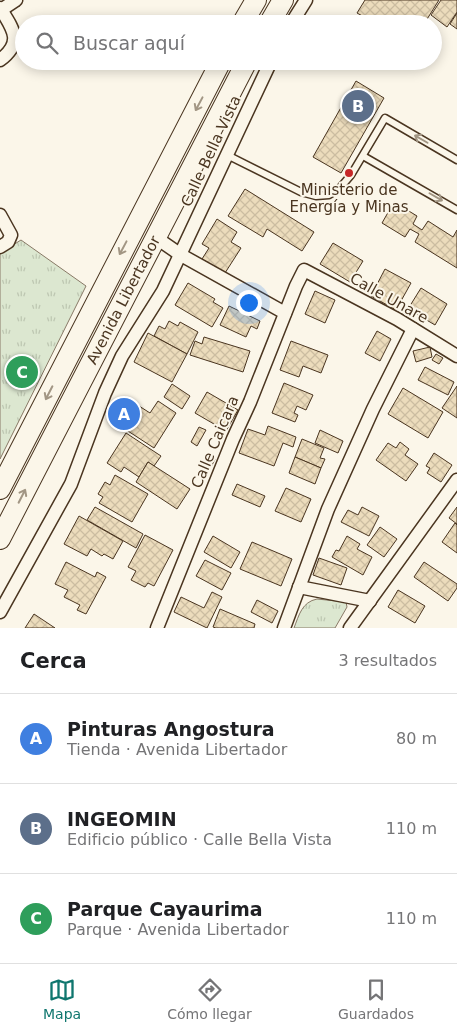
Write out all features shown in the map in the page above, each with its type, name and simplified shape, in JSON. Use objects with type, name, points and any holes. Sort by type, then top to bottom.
[{"type":"main road","points":[[247,15],[256,0]]},
{"type":"main road","points":[[274,15],[283,0]]},
{"type":"main road","name":"Avenida Libertador","points":[[0,489],[216,70]]},
{"type":"main road","name":"Avenida Libertador","points":[[0,539],[242,70]]},
{"type":"main road","points":[[136,224],[155,237]]},
{"type":"street","points":[[0,60],[11,50],[14,40],[13,29],[0,9],[16,0]]},
{"type":"street","points":[[296,15],[304,1]]},
{"type":"street","name":"Calle Bella Vista","points":[[181,254],[267,70]]},
{"type":"street","points":[[0,215],[10,232],[5,243]]},
{"type":"street","points":[[155,237],[285,314]]},
{"type":"street","name":"Avenida Libertador","points":[[0,612],[71,484],[105,393],[122,356],[163,291],[181,254]]},
{"type":"street","name":"Calle Caicara","points":[[157,628],[304,270]]},
{"type":"street","name":"Calle Unare","points":[[304,270],[413,329],[457,356]]},
{"type":"street","points":[[284,628],[328,509],[373,409],[413,329]]},
{"type":"street","points":[[350,628],[457,480]]},
{"type":"street","points":[[300,587],[370,601]]},
{"type":"lane","points":[[227,155],[310,195],[329,195],[339,189],[351,175],[384,118],[457,160]]},
{"type":"lane","points":[[363,156],[457,210]]},
{"type":"green space","points":[[21,240],[86,286],[0,459],[0,253]]},
{"type":"green space","points":[[317,599],[346,602],[347,607],[335,628],[294,628],[304,606]]},
{"type":"building","points":[[365,0],[439,0],[430,15],[361,15],[357,13]]},
{"type":"building","points":[[441,0],[457,0],[457,12],[447,27],[442,23],[442,15],[431,15]]},
{"type":"building","points":[[457,13],[457,29],[450,24]]},
{"type":"building","points":[[356,81],[384,98],[341,173],[313,157]]},
{"type":"building","points":[[245,189],[314,232],[302,251],[267,229],[263,237],[228,216]]},
{"type":"building","points":[[394,202],[417,216],[413,224],[422,230],[428,221],[453,237],[457,230],[457,268],[415,242],[419,234],[410,229],[405,237],[382,223]]},
{"type":"building","points":[[217,219],[237,232],[231,242],[241,248],[225,273],[202,259],[209,248],[202,244]]},
{"type":"building","points":[[333,243],[363,261],[350,282],[320,264]]},
{"type":"building","points":[[385,269],[411,283],[396,310],[371,296]]},
{"type":"building","points":[[188,283],[215,299],[213,302],[223,308],[212,327],[175,305]]},
{"type":"building","points":[[421,288],[447,304],[435,325],[408,309]]},
{"type":"building","points":[[315,291],[335,300],[325,323],[305,314]]},
{"type":"building","points":[[229,306],[260,321],[257,329],[251,326],[246,337],[220,325]]},
{"type":"building","points":[[169,321],[178,326],[180,322],[198,332],[187,354],[154,336],[159,326],[165,329]]},
{"type":"building","points":[[377,331],[391,339],[380,361],[365,353]]},
{"type":"building","points":[[148,333],[187,354],[172,382],[134,362]]},
{"type":"building","points":[[204,337],[250,351],[243,372],[190,355],[195,341],[202,344]]},
{"type":"building","points":[[291,341],[328,355],[321,373],[303,366],[299,377],[280,370]]},
{"type":"building","points":[[430,347],[432,357],[416,362],[413,351]]},
{"type":"building","points":[[436,354],[443,358],[439,364],[432,360]]},
{"type":"building","points":[[425,367],[454,382],[448,395],[418,380]]},
{"type":"building","points":[[284,383],[313,395],[306,410],[297,406],[294,413],[298,415],[295,422],[272,413]]},
{"type":"building","points":[[172,384],[190,396],[182,409],[164,397]]},
{"type":"building","points":[[457,386],[457,418],[442,408]]},
{"type":"building","points":[[403,388],[443,412],[428,438],[388,414]]},
{"type":"building","points":[[207,392],[238,410],[226,431],[195,413]]},
{"type":"building","points":[[125,397],[150,413],[158,401],[176,413],[154,448],[111,420]]},
{"type":"building","points":[[268,426],[296,437],[293,447],[283,443],[274,466],[239,453],[248,429],[265,435]]},
{"type":"building","points":[[199,427],[206,430],[197,446],[191,442]]},
{"type":"building","points":[[320,430],[343,441],[338,453],[315,443]]},
{"type":"building","points":[[126,433],[161,456],[154,466],[148,462],[139,477],[124,467],[121,472],[107,463]]},
{"type":"building","points":[[302,439],[324,448],[320,458],[325,459],[321,468],[295,457]]},
{"type":"building","points":[[400,442],[409,449],[405,455],[418,464],[406,481],[376,460],[388,443],[396,448]]},
{"type":"building","points":[[434,453],[452,465],[441,482],[427,473],[430,468],[426,466]]},
{"type":"building","points":[[208,455],[215,459],[211,467],[204,463]]},
{"type":"building","points":[[295,457],[321,468],[315,484],[289,473]]},
{"type":"building","points":[[148,462],[190,489],[177,509],[136,482]]},
{"type":"building","points":[[115,475],[148,494],[132,522],[99,503],[103,497],[98,494],[105,482],[110,485]]},
{"type":"building","points":[[237,484],[265,496],[260,507],[232,495]]},
{"type":"building","points":[[286,488],[311,499],[301,522],[275,511]]},
{"type":"building","points":[[95,507],[143,534],[136,548],[87,520]]},
{"type":"building","points":[[362,507],[379,516],[369,536],[341,522],[348,510],[358,515]]},
{"type":"building","points":[[457,507],[457,524],[449,518]]},
{"type":"building","points":[[79,516],[123,541],[113,559],[104,554],[102,556],[91,549],[87,556],[64,544]]},
{"type":"building","points":[[455,523],[457,525],[457,553],[442,542]]},
{"type":"building","points":[[380,527],[397,539],[384,557],[367,545]]},
{"type":"building","points":[[145,535],[173,550],[154,586],[148,583],[145,587],[131,580],[136,571],[128,567]]},
{"type":"building","points":[[213,536],[240,552],[231,568],[204,552]]},
{"type":"building","points":[[347,536],[360,544],[357,549],[372,557],[363,575],[332,557],[336,550],[339,551]]},
{"type":"building","points":[[252,542],[292,559],[281,586],[240,569]]},
{"type":"building","points":[[319,558],[347,568],[341,585],[313,575]]},
{"type":"building","points":[[205,560],[231,573],[222,590],[196,576]]},
{"type":"building","points":[[66,562],[95,577],[97,572],[106,577],[86,614],[77,610],[80,605],[64,597],[68,590],[55,584]]},
{"type":"building","points":[[424,562],[457,584],[457,588],[448,601],[414,577]]},
{"type":"building","points":[[398,590],[425,606],[415,623],[388,607]]},
{"type":"building","points":[[212,592],[222,597],[207,628],[174,612],[181,597],[204,608]]},
{"type":"building","points":[[257,600],[278,611],[272,623],[251,612]]},
{"type":"building","points":[[220,609],[255,624],[254,628],[213,627]]},
{"type":"building","points":[[34,614],[55,628],[25,628]]},
{"type":"place","name":"INGEOMIN","points":[[358,106]]},
{"type":"place","name":"Ministerio de Energía y Minas","points":[[349,173]]},
{"type":"place","name":"Parque Cayaurima","points":[[22,372]]},
{"type":"place","name":"Pinturas Angostura","points":[[124,414]]}]
